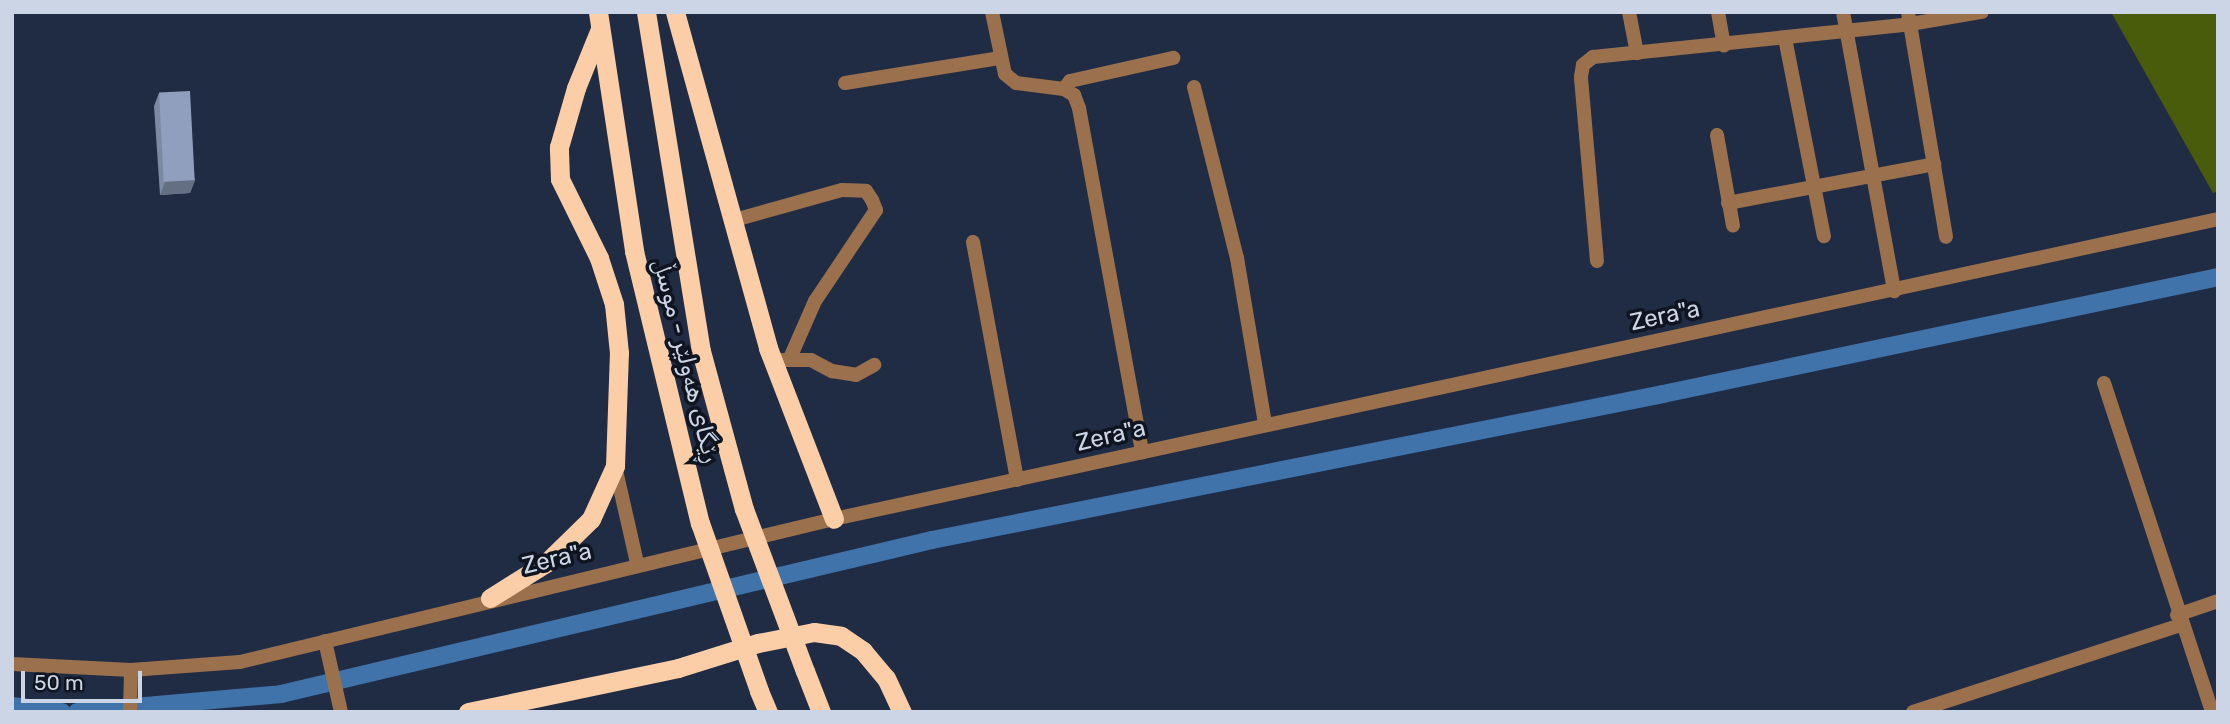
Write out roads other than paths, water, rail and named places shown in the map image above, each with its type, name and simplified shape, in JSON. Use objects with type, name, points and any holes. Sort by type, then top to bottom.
[{"type":"highway","name":"ڕێگای هەولێر - موسڵ","points":[[646,12],[701,351],[744,509],[821,712]]},
{"type":"highway","points":[[675,12],[731,221],[834,519]]},
{"type":"highway","name":"ڕێگای هەولێر - موسڵ","points":[[599,21],[634,251],[700,523],[768,712]]},
{"type":"highway","points":[[490,598],[546,563],[591,519],[615,466],[619,353],[614,304],[599,258],[560,179],[559,147],[599,21]]},
{"type":"highway","points":[[468,712],[678,668],[758,643],[814,632],[841,636],[863,651],[886,678],[902,712]]},
{"type":"street","points":[[992,12],[1004,74],[1016,83],[1064,89],[1074,95],[1079,108],[1095,176],[1142,452]]},
{"type":"street","points":[[1629,12],[1637,53]]},
{"type":"street","points":[[1718,12],[1724,45]]},
{"type":"street","points":[[1843,12],[1894,291]]},
{"type":"street","points":[[1597,261],[1581,77],[1583,65],[1593,57],[1847,32],[1909,18],[1982,12]]},
{"type":"street","points":[[1909,18],[1946,237]]},
{"type":"street","points":[[1785,38],[1824,236]]},
{"type":"street","points":[[845,83],[999,58]]},
{"type":"street","points":[[1064,89],[1077,79],[1172,58]]},
{"type":"street","points":[[1194,87],[1237,258],[1265,424]]},
{"type":"street","points":[[1717,135],[1733,226]]},
{"type":"street","points":[[1728,203],[1934,164]]},
{"type":"street","points":[[731,221],[842,190],[866,191],[876,210],[814,301],[781,360],[811,360],[832,371],[856,374],[874,365]]},
{"type":"street","name":"Zera\"a","points":[[12,664],[131,670],[221,665],[490,598],[834,519],[2218,219]]},
{"type":"street","points":[[973,242],[1017,480]]},
{"type":"street","points":[[2104,383],[2179,620],[2212,712]]},
{"type":"street","points":[[615,466],[637,563]]},
{"type":"street","points":[[1913,712],[2179,620],[2218,601]]},
{"type":"street","points":[[325,641],[340,710]]},
{"type":"street","points":[[130,712],[131,670]]},
{"type":"waterway","points":[[77,712],[281,694],[932,540],[1663,394],[2218,277]]},
{"type":"waterway","points":[[12,706],[62,712]]}]
